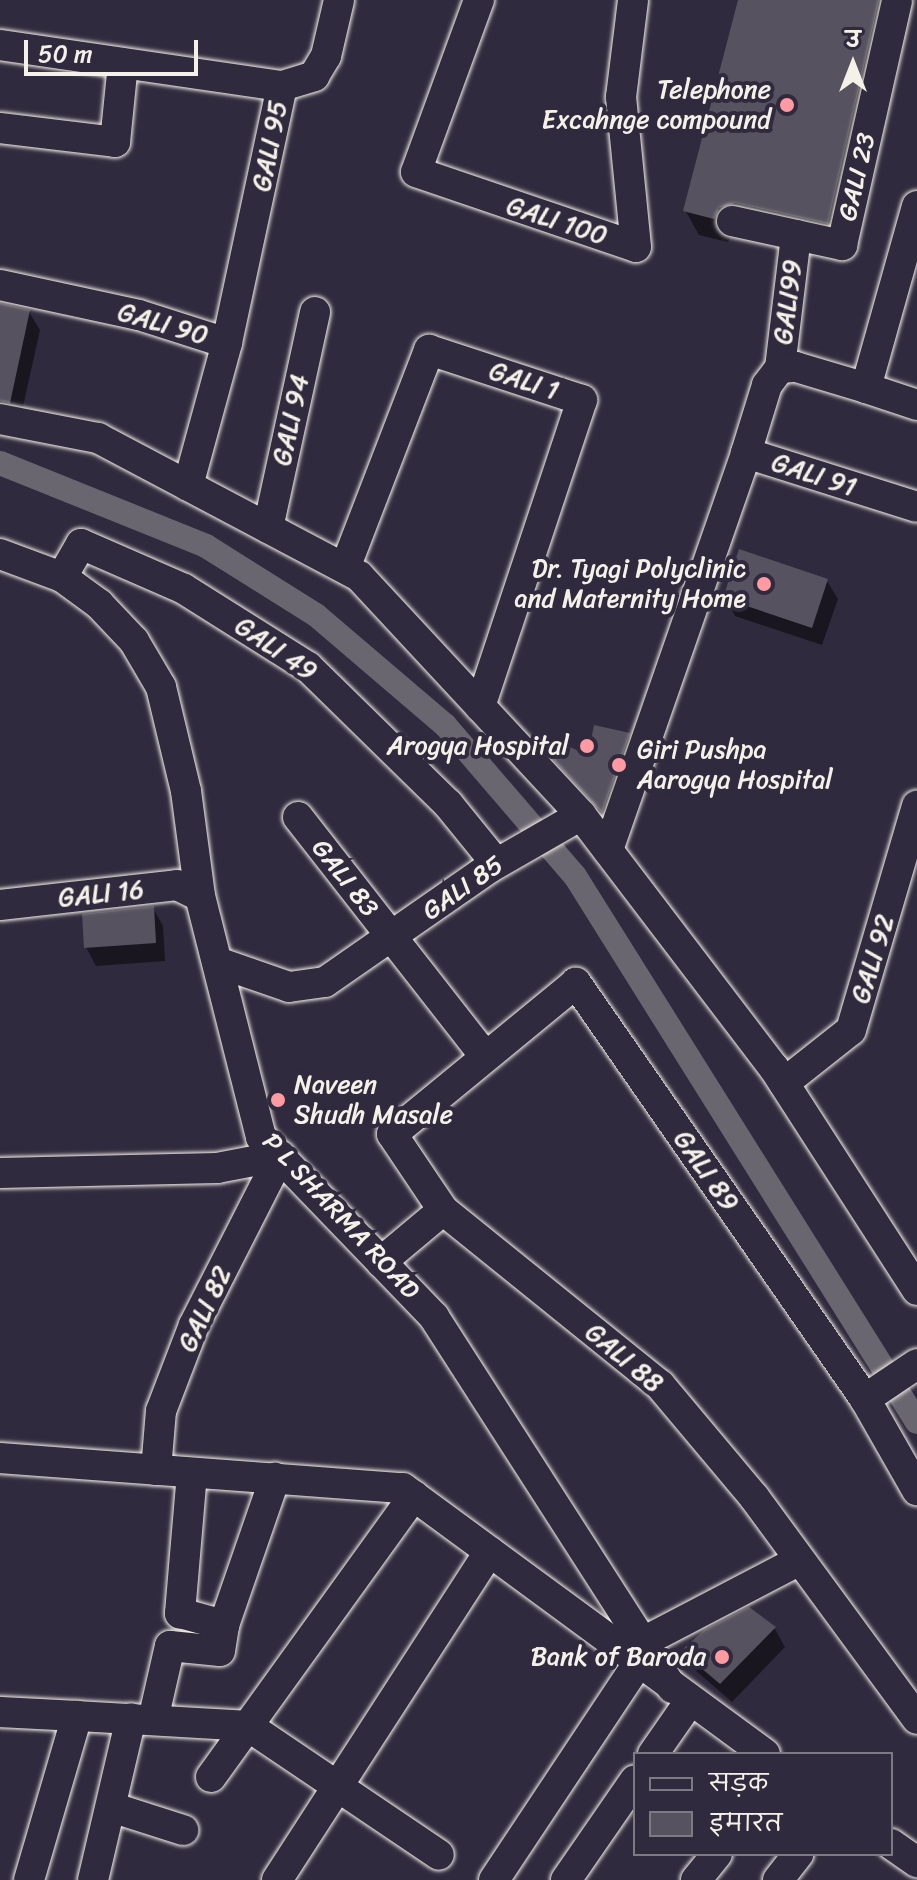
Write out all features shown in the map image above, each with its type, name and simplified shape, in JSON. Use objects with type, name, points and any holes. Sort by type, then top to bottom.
[{"type":"street","points":[[282,86],[314,76],[326,56],[339,0]]},
{"type":"street","name":"GALI 100","points":[[479,0],[416,172],[636,247],[621,97],[633,0]]},
{"type":"street","name":"GALI 23","points":[[732,221],[842,245],[897,0]]},
{"type":"street","name":"GALI 95","points":[[0,45],[282,86],[227,343]]},
{"type":"street","points":[[0,128],[115,142],[123,63]]},
{"type":"street","points":[[866,388],[917,206]]},
{"type":"street","name":"GALI99","points":[[746,453],[773,376],[796,235]]},
{"type":"street","name":"GALI 90","points":[[0,285],[139,315],[227,343],[188,486]]},
{"type":"street","name":"GALI 94","points":[[268,528],[315,312]]},
{"type":"street","name":"GALI 1","points":[[345,568],[429,350],[582,400],[480,706]]},
{"type":"street","points":[[773,376],[796,367],[917,405]]},
{"type":"street","points":[[0,419],[98,438],[359,576],[608,850],[784,1083],[917,1290]]},
{"type":"street","name":"GALI 91","points":[[608,850],[746,453],[917,507]]},
{"type":"street","name":"GALI 49","points":[[62,577],[81,544],[184,589],[308,667],[448,804],[496,863]]},
{"type":"street","name":"P L SHARMA ROAD","points":[[0,554],[62,577],[99,604],[134,641],[161,687],[186,791],[200,896],[261,1137],[434,1317],[640,1653]]},
{"type":"street","name":"GALI 92","points":[[784,1083],[851,1030],[917,806]]},
{"type":"street","name":"GALI 85","points":[[217,962],[289,987],[325,982],[496,863],[578,816]]},
{"type":"street","name":"GALI 83","points":[[298,817],[392,938],[489,1054]]},
{"type":"street","name":"GALI 16","points":[[0,905],[177,885],[200,896]]},
{"type":"street","name":"GALI 89","points":[[489,1054],[576,983],[865,1399]]},
{"type":"street","name":"GALI 88","points":[[489,1054],[392,1134],[443,1210],[660,1385],[754,1497],[798,1561],[912,1712]]},
{"type":"street","points":[[0,1173],[217,1168],[280,1156]]},
{"type":"street","name":"GALI 82","points":[[156,1470],[161,1411],[194,1325],[280,1156]]},
{"type":"street","points":[[381,1262],[443,1210]]},
{"type":"street","points":[[917,1364],[865,1399],[917,1490]]},
{"type":"street","points":[[0,1458],[403,1488],[489,1552],[640,1653],[681,1695],[762,1752]]},
{"type":"street","points":[[192,1473],[180,1613],[224,1625]]},
{"type":"street","points":[[97,1879],[111,1807],[170,1646],[220,1651],[224,1625],[275,1478]]},
{"type":"street","points":[[211,1777],[414,1496]]},
{"type":"street","points":[[277,1880],[489,1552]]},
{"type":"street","points":[[494,1880],[640,1653],[798,1561]]},
{"type":"street","points":[[654,1752],[681,1695]]},
{"type":"street","points":[[0,1712],[248,1726],[439,1855]]},
{"type":"street","points":[[29,1880],[77,1716]]},
{"type":"street","points":[[566,1880],[633,1783]]},
{"type":"street","points":[[111,1807],[183,1830]]},
{"type":"street","points":[[893,1845],[917,1862]]},
{"type":"street","points":[[696,1880],[715,1856]]},
{"type":"street","points":[[778,1880],[796,1856]]},
{"type":"building","name":"Telephone Excahnge compound","points":[[738,0],[879,0],[828,224],[735,203],[719,208],[714,219],[683,211]]},
{"type":"building","points":[[0,303],[30,310],[10,403],[0,401]]},
{"type":"building","points":[[739,549],[828,579],[812,628],[723,598]]},
{"type":"building","points":[[594,725],[630,733],[602,813],[551,757],[561,743],[588,755]]},
{"type":"building","points":[[154,906],[156,943],[84,948],[82,914]]},
{"type":"building","points":[[749,1607],[776,1627],[720,1684],[681,1651],[704,1630]]},
{"type":"waterway","points":[[0,463],[206,546],[316,615],[445,725],[575,876],[917,1422]]},
{"type":"place","name":"Telephone Excahnge compound","points":[[787,105]]},
{"type":"place","name":"Dr. Tyagi Polyclinic and Maternity Home","points":[[764,584]]},
{"type":"place","name":"Arogya Hospital","points":[[587,746]]},
{"type":"place","name":"Giri Pushpa Aarogya Hospital","points":[[619,765]]},
{"type":"place","name":"Naveen Shudh Masale","points":[[278,1100]]},
{"type":"place","name":"Bank of Baroda","points":[[722,1657]]}]
